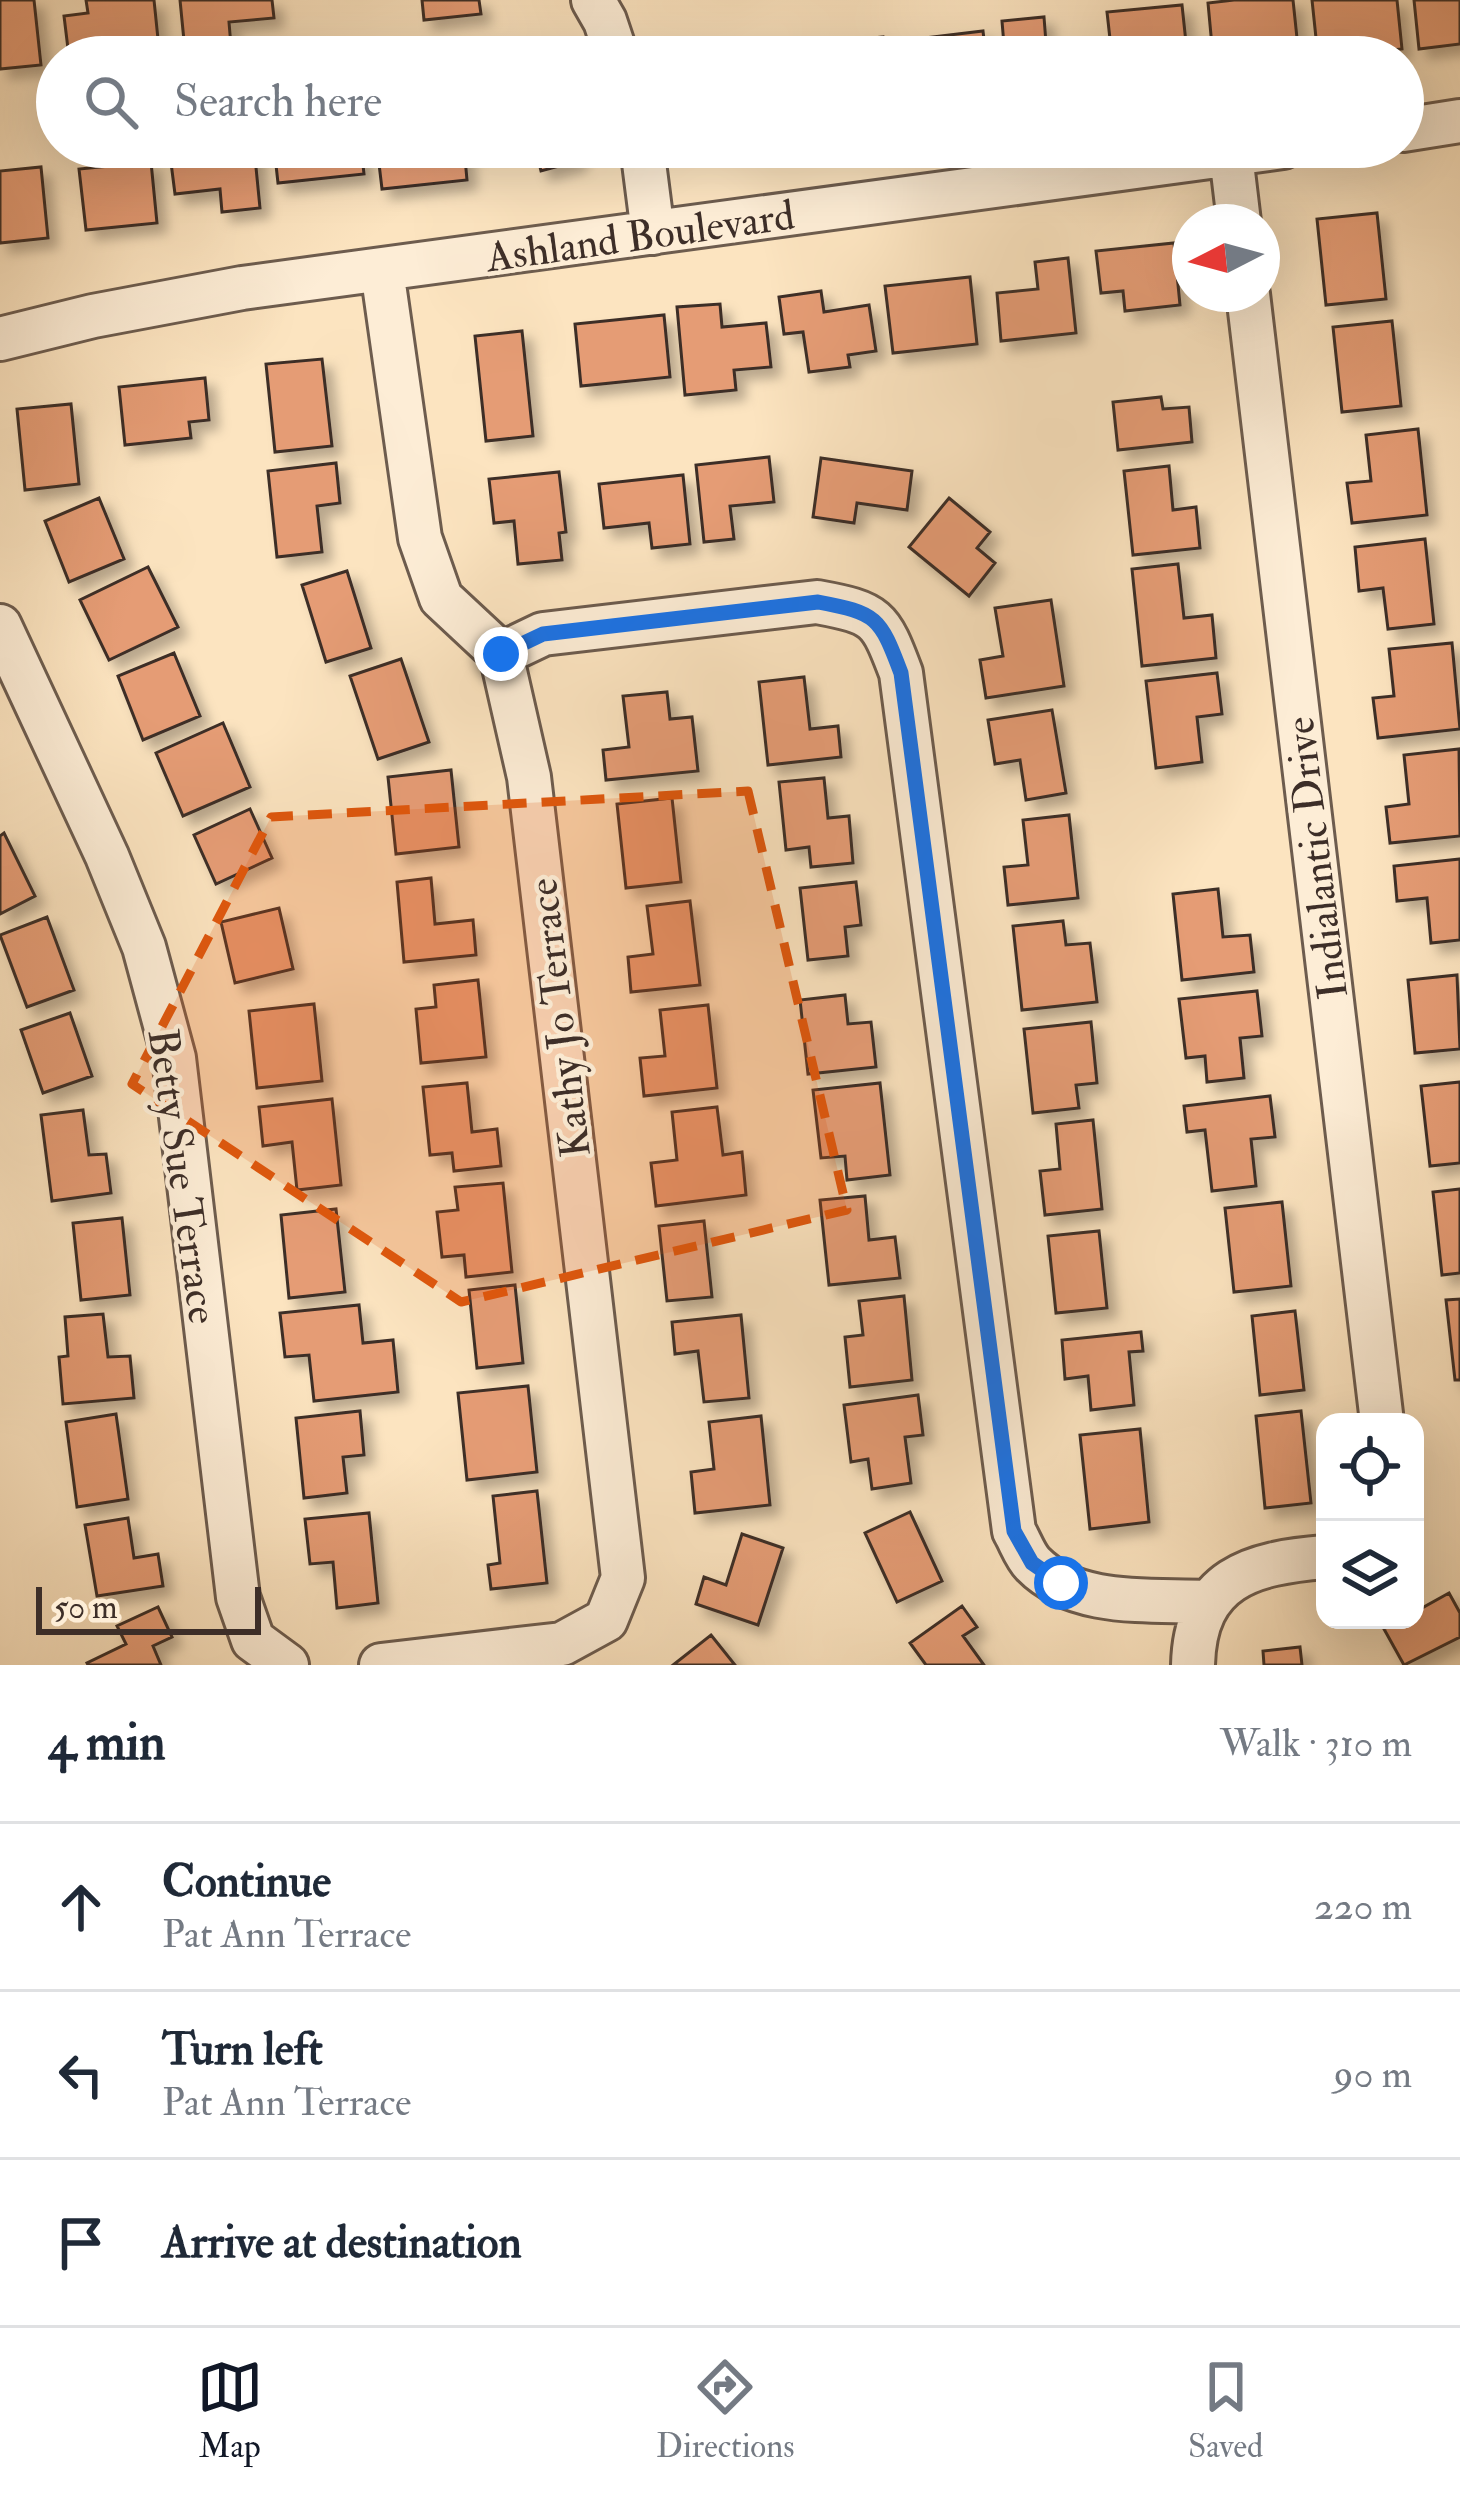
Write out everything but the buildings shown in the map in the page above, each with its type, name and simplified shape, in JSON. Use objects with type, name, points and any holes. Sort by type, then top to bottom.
[{"type":"street","points":[[593,0],[610,36]]},
{"type":"street","points":[[1424,127],[1460,122]]},
{"type":"street","points":[[644,168],[653,233]]},
{"type":"street","name":"Ashland Boulevard","points":[[0,339],[242,288],[1129,168]]},
{"type":"street","points":[[1233,168],[1237,204]]},
{"type":"street","points":[[382,271],[420,538],[441,598],[501,654],[543,634],[818,602],[856,609],[885,629],[901,673],[1014,1531],[1032,1563],[1061,1583],[1093,1595],[1207,1601]]},
{"type":"street","name":"Indialantic Drive","points":[[1250,312],[1381,1413]]},
{"type":"street","name":"Betty Sue Terrace","points":[[0,626],[144,947],[177,1082],[238,1597],[253,1640],[287,1665]]},
{"type":"street","name":"Kathy Jo Terrace","points":[[381,1665],[562,1643],[606,1620],[623,1578],[529,776],[501,654]]},
{"type":"street","points":[[1193,1665],[1207,1601],[1246,1572],[1279,1561],[1316,1558]]},
{"type":"highlighted area","points":[[748,791],[847,1210],[461,1302],[132,1084],[271,817]]},
{"type":"route","points":[[501,654],[543,634],[818,602],[856,609],[885,629],[901,673],[1014,1531],[1032,1563],[1061,1583]]}]
